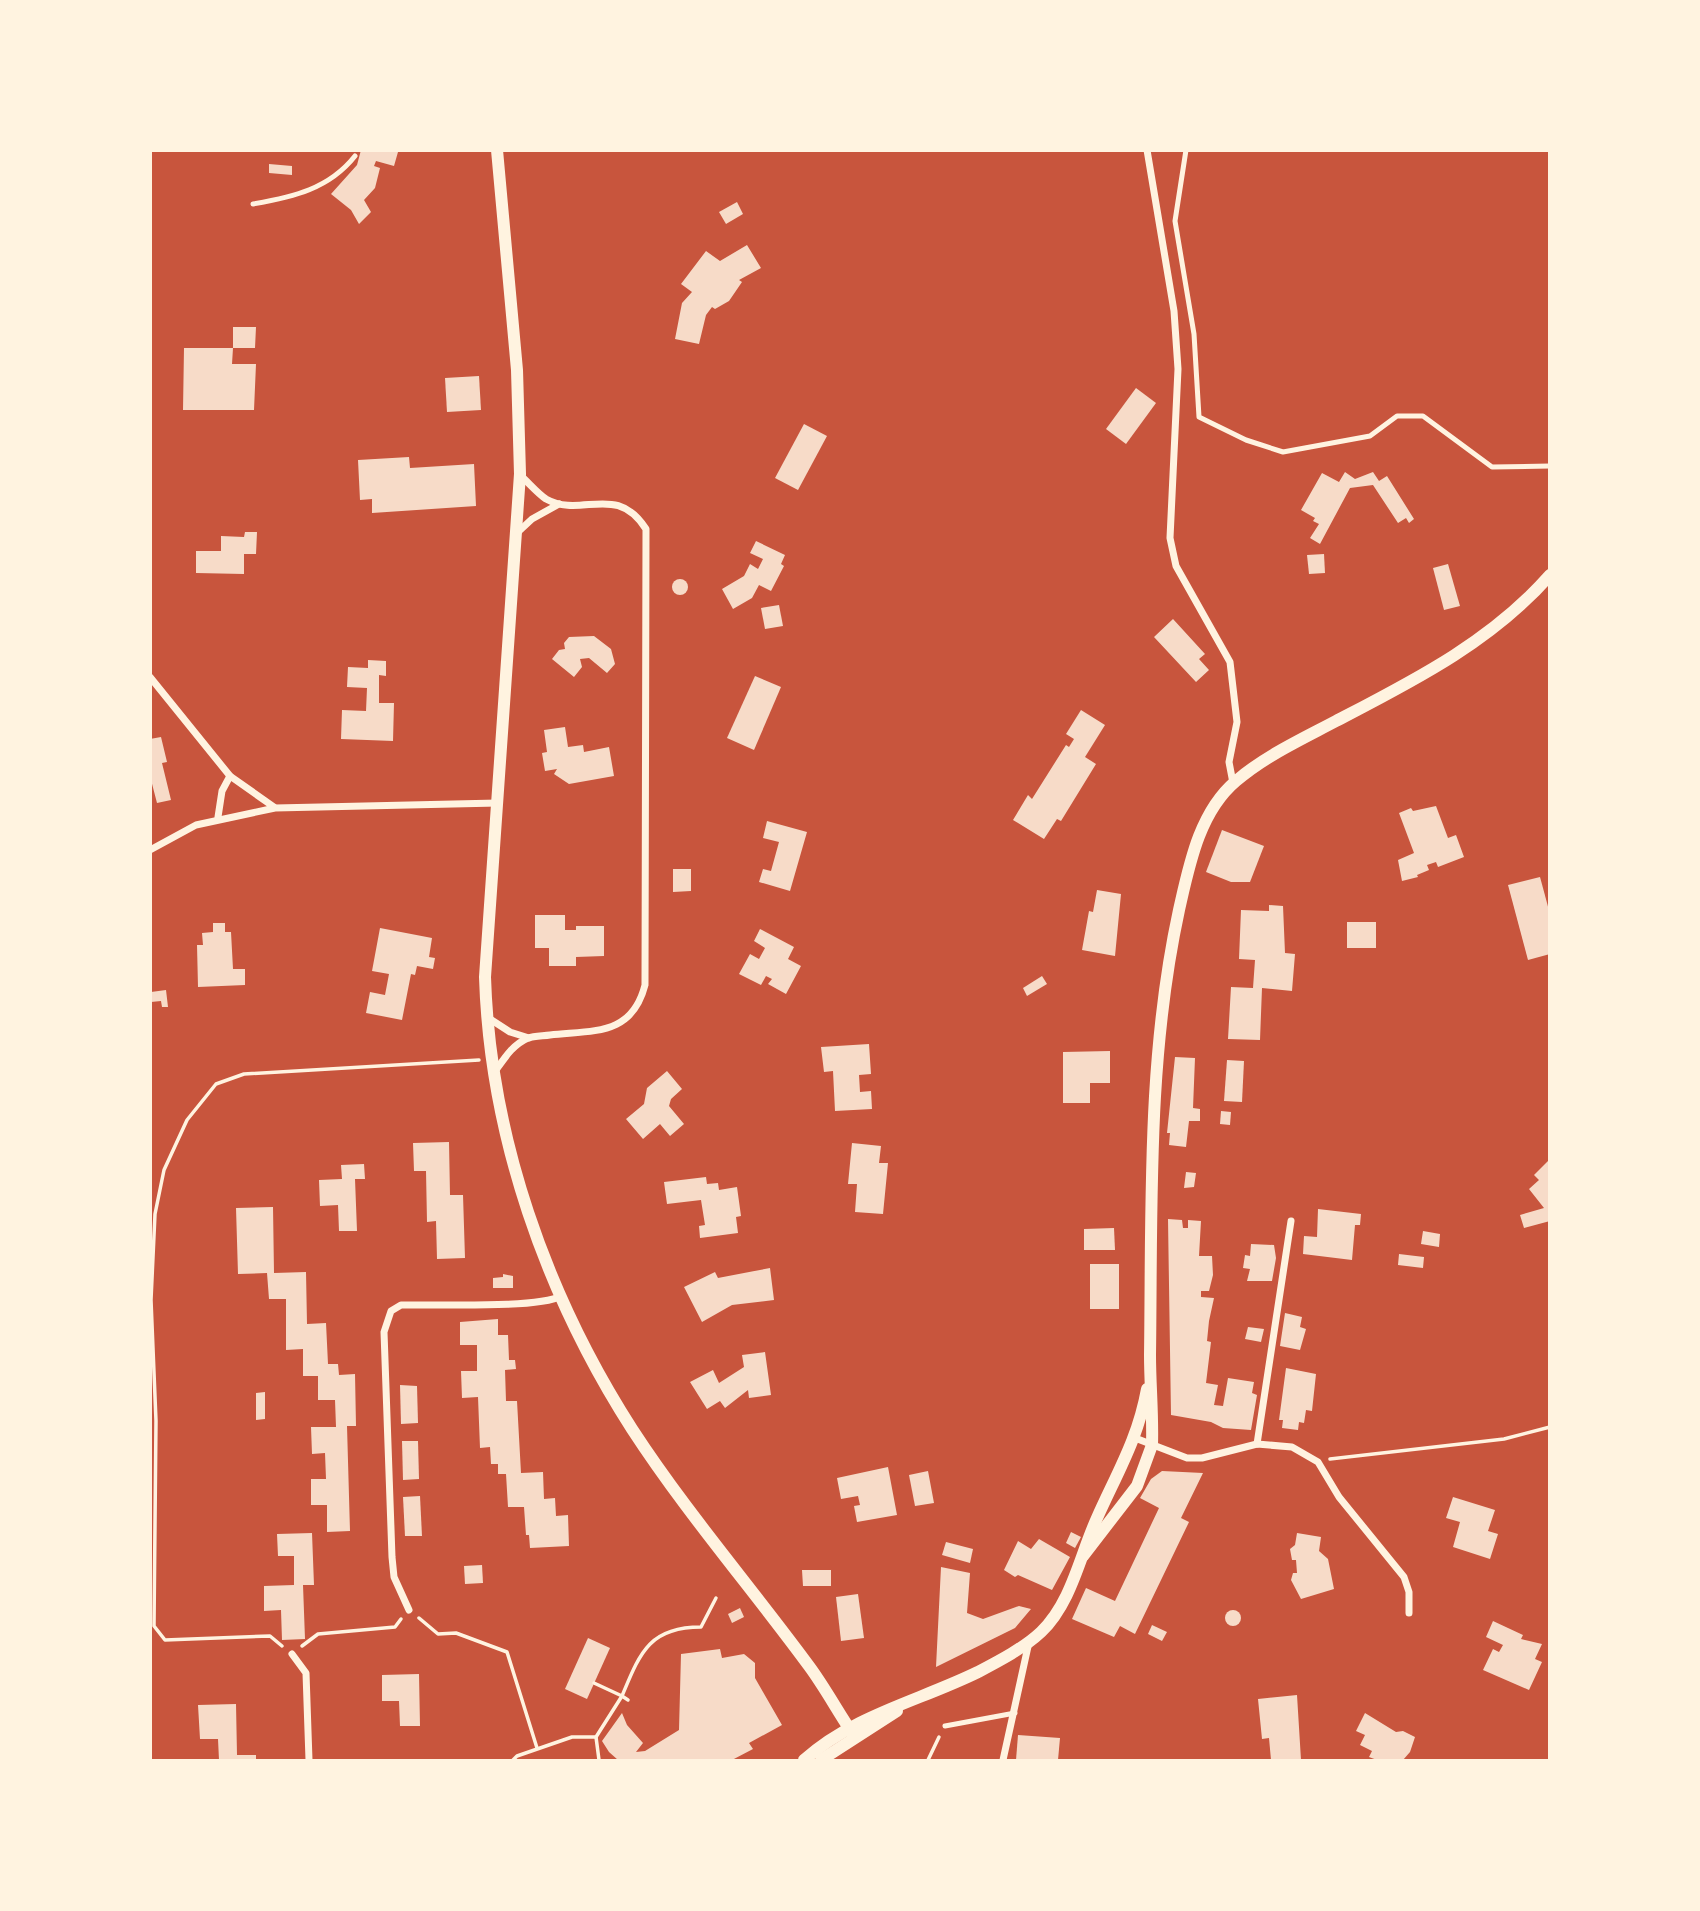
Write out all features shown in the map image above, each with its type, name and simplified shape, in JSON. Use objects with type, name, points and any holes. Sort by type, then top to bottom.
[{"type":"street","points":[[497,150],[516,357],[520,474],[485,976],[491,1058],[509,1148],[527,1211],[563,1296],[606,1386],[633,1430],[810,1668],[852,1733]]},
{"type":"street","points":[[1147,150],[1174,311],[1178,369],[1170,538],[1176,566],[1230,662],[1237,722],[1228,762],[1233,783]]},
{"type":"street","points":[[494,1073],[510,1050],[530,1038],[603,1028],[628,1019],[640,1006],[645,985],[646,529],[636,513],[621,506],[602,502],[560,504],[545,498],[520,474]]},
{"type":"street","points":[[518,532],[532,519],[560,504]]},
{"type":"street","points":[[1083,1556],[1137,1486],[1152,1445],[1152,1112],[1170,951],[1189,863],[1201,832],[1215,805],[1233,783],[1264,760],[1434,670],[1509,616],[1549,575]]},
{"type":"street","points":[[150,677],[230,776],[275,808]]},
{"type":"street","points":[[218,817],[222,791],[230,776]]},
{"type":"street","points":[[150,850],[174,835],[218,817],[275,808],[498,803]]},
{"type":"street","points":[[487,1017],[510,1032],[530,1038]]},
{"type":"street","points":[[1257,1444],[1291,1221]]},
{"type":"street","points":[[409,1610],[394,1577],[391,1557],[384,1332],[391,1311],[401,1305],[520,1302],[554,1300],[563,1296]]},
{"type":"street","points":[[821,1760],[887,1708],[916,1700],[980,1671],[1029,1642],[1052,1619],[1135,1438],[1150,1368]]},
{"type":"street","points":[[1135,1438],[1187,1458],[1202,1458],[1257,1444],[1292,1447],[1318,1462],[1339,1497],[1404,1577],[1409,1592],[1409,1613]]},
{"type":"street","points":[[1003,1760],[1029,1642]]},
{"type":"street","points":[[292,1654],[306,1674],[309,1760]]},
{"type":"street","points":[[804,1760],[821,1745],[852,1733]]},
{"type":"lane","points":[[1186,150],[1175,221],[1194,334],[1199,417],[1246,440],[1283,452],[1370,436],[1397,416],[1423,416],[1492,467],[1524,469],[1549,466]]},
{"type":"lane","points":[[253,204],[307,192],[341,173],[355,156]]},
{"type":"lane","points":[[945,1726],[1015,1713]]},
{"type":"path","points":[[270,1636],[165,1640],[154,1626],[156,1421],[152,1260],[155,1214],[164,1170],[187,1120],[216,1084],[244,1074],[425,1065],[491,1058]]},
{"type":"path","points":[[1318,1462],[1504,1439],[1549,1427]]},
{"type":"path","points":[[599,1760],[596,1737],[622,1696],[644,1648],[659,1634],[682,1627],[701,1627],[716,1598]]},
{"type":"path","points":[[292,1654],[318,1633],[395,1627],[409,1610],[438,1634],[456,1633],[506,1652],[537,1748]]},
{"type":"path","points":[[594,1684],[628,1700]]},
{"type":"path","points":[[513,1760],[537,1748],[572,1737],[596,1737]]},
{"type":"path","points":[[928,1760],[933,1748]]},
{"type":"building","points":[[361,150],[398,152],[394,166],[376,161],[374,166],[380,168],[375,188],[364,200],[371,212],[359,224],[351,210],[331,194],[357,165]]},
{"type":"building","points":[[269,164],[292,166],[292,175],[269,173]]},
{"type":"building","points":[[737,202],[743,214],[726,224],[719,212]]},
{"type":"building","points":[[747,245],[761,268],[739,280],[742,282],[729,301],[715,309],[712,307],[706,315],[699,344],[675,339],[682,303],[692,292],[681,284],[706,251],[720,261]]},
{"type":"building","points":[[233,327],[256,327],[255,348],[233,348]]},
{"type":"building","points":[[184,348],[233,348],[232,364],[256,364],[254,410],[183,410]]},
{"type":"building","points":[[479,376],[481,410],[447,412],[445,378]]},
{"type":"building","points":[[1136,388],[1156,403],[1126,444],[1106,429]]},
{"type":"building","points":[[804,424],[827,436],[798,490],[775,478]]},
{"type":"building","points":[[409,457],[410,468],[474,464],[476,506],[372,513],[372,499],[360,500],[358,460]]},
{"type":"building","points":[[1345,472],[1355,479],[1373,472],[1379,481],[1387,476],[1414,519],[1409,523],[1406,518],[1398,523],[1373,485],[1350,488],[1320,544],[1310,538],[1319,524],[1313,521],[1315,518],[1301,510],[1322,473],[1339,482]]},
{"type":"building","points":[[245,532],[257,532],[256,554],[244,554],[244,574],[196,573],[196,551],[221,551],[221,536],[244,537]]},
{"type":"building","points":[[756,541],[785,555],[781,564],[784,566],[771,591],[759,585],[752,598],[733,609],[722,589],[744,576],[750,564],[758,569],[763,559],[750,553]]},
{"type":"building","points":[[1324,554],[1325,573],[1309,574],[1307,555]]},
{"type":"building","points":[[1448,564],[1460,606],[1444,610],[1433,568]]},
{"type":"building","points":[[680,579],[686,581],[686,593],[680,595],[674,593],[672,587],[674,581]]},
{"type":"building","points":[[779,605],[783,626],[765,629],[761,608]]},
{"type":"building","points":[[1173,619],[1205,654],[1199,659],[1209,670],[1196,682],[1154,637]]},
{"type":"building","points":[[594,636],[611,649],[615,664],[607,673],[589,658],[580,659],[582,667],[574,677],[552,659],[559,650],[565,649],[564,643],[569,637]]},
{"type":"building","points":[[368,660],[386,661],[386,676],[379,675],[379,703],[394,703],[393,741],[341,739],[342,710],[366,711],[367,688],[347,687],[348,667],[368,668]]},
{"type":"building","points":[[755,676],[781,687],[754,750],[727,738]]},
{"type":"building","points":[[1081,710],[1105,725],[1085,757],[1096,764],[1061,821],[1057,819],[1044,839],[1013,820],[1028,795],[1032,799],[1066,745],[1069,747],[1074,739],[1066,734]]},
{"type":"building","points":[[565,727],[568,747],[583,745],[584,752],[609,747],[614,776],[569,784],[554,774],[557,769],[545,771],[542,753],[547,752],[544,730]]},
{"type":"building","points":[[161,737],[167,762],[162,763],[171,800],[157,803],[150,776],[150,739]]},
{"type":"building","points":[[1436,806],[1448,838],[1456,835],[1464,857],[1438,867],[1436,862],[1427,865],[1429,870],[1417,875],[1418,877],[1402,881],[1398,860],[1414,853],[1399,813],[1411,808],[1413,811]]},
{"type":"building","points":[[767,821],[807,832],[790,891],[759,882],[763,869],[771,871],[779,842],[763,838]]},
{"type":"building","points":[[1222,830],[1264,846],[1250,882],[1231,882],[1206,872]]},
{"type":"building","points":[[673,869],[691,869],[691,891],[673,892]]},
{"type":"building","points":[[1540,877],[1550,914],[1550,954],[1528,960],[1508,885]]},
{"type":"building","points":[[1097,890],[1121,894],[1115,956],[1082,950],[1089,911],[1093,912]]},
{"type":"building","points":[[1269,905],[1283,906],[1285,953],[1295,954],[1292,991],[1262,988],[1260,1040],[1228,1039],[1231,987],[1253,988],[1255,960],[1239,959],[1241,910],[1269,911]]},
{"type":"building","points":[[535,915],[565,915],[565,930],[576,930],[576,926],[604,926],[604,956],[576,957],[576,966],[549,966],[549,948],[535,948]]},
{"type":"building","points":[[1347,922],[1376,922],[1376,948],[1347,948]]},
{"type":"building","points":[[213,923],[225,923],[225,932],[231,932],[233,969],[245,969],[245,985],[198,987],[197,945],[203,945],[202,933],[213,932]]},
{"type":"building","points":[[380,928],[432,938],[429,957],[435,958],[433,969],[417,966],[415,975],[411,974],[402,1020],[366,1013],[370,992],[385,995],[389,974],[372,971]]},
{"type":"building","points":[[760,929],[794,947],[788,959],[801,966],[786,994],[768,984],[772,979],[766,976],[761,985],[739,974],[750,954],[759,959],[765,948],[754,941]]},
{"type":"building","points":[[1042,976],[1047,984],[1027,996],[1023,988]]},
{"type":"building","points":[[166,990],[168,1007],[162,1007],[161,1001],[151,1002],[151,992]]},
{"type":"building","points":[[869,1044],[871,1074],[859,1075],[860,1092],[871,1091],[872,1109],[835,1111],[833,1071],[824,1072],[821,1047]]},
{"type":"building","points":[[1110,1051],[1110,1083],[1090,1083],[1090,1103],[1063,1103],[1063,1052]]},
{"type":"building","points":[[1175,1057],[1195,1058],[1193,1108],[1200,1109],[1200,1121],[1189,1121],[1186,1147],[1169,1145],[1170,1133],[1167,1133]]},
{"type":"building","points":[[1227,1060],[1244,1061],[1242,1102],[1224,1101]]},
{"type":"building","points":[[667,1071],[682,1089],[671,1099],[669,1106],[684,1124],[670,1136],[660,1124],[643,1139],[626,1119],[644,1104],[647,1088]]},
{"type":"building","points":[[1221,1111],[1231,1112],[1230,1125],[1220,1124]]},
{"type":"building","points":[[449,1142],[450,1195],[463,1195],[465,1258],[437,1259],[436,1221],[427,1222],[426,1171],[414,1171],[413,1143]]},
{"type":"building","points":[[852,1143],[881,1146],[879,1163],[888,1163],[883,1214],[855,1212],[857,1184],[848,1184]]},
{"type":"building","points":[[1550,1159],[1550,1221],[1524,1228],[1520,1215],[1544,1208],[1529,1189],[1539,1180],[1534,1175]]},
{"type":"building","points":[[364,1164],[365,1179],[355,1179],[357,1231],[339,1231],[338,1205],[320,1206],[319,1180],[342,1179],[341,1165]]},
{"type":"building","points":[[1186,1172],[1196,1173],[1194,1187],[1184,1188]]},
{"type":"building","points":[[706,1177],[707,1184],[718,1183],[719,1190],[737,1187],[741,1216],[736,1217],[738,1233],[700,1238],[699,1226],[705,1225],[701,1200],[667,1204],[664,1182]]},
{"type":"building","points":[[273,1207],[274,1273],[306,1272],[307,1324],[326,1323],[328,1364],[338,1364],[339,1375],[355,1374],[356,1426],[347,1426],[350,1531],[327,1532],[327,1505],[311,1505],[311,1479],[326,1479],[325,1453],[312,1454],[311,1427],[336,1427],[335,1400],[318,1400],[318,1376],[303,1376],[303,1349],[286,1350],[286,1299],[269,1299],[267,1273],[238,1274],[236,1208]]},
{"type":"building","points":[[1318,1209],[1361,1214],[1360,1225],[1355,1225],[1352,1260],[1303,1254],[1304,1236],[1317,1237]]},
{"type":"building","points":[[1168,1219],[1182,1220],[1183,1228],[1188,1228],[1188,1220],[1201,1221],[1199,1256],[1212,1256],[1213,1275],[1209,1291],[1201,1291],[1201,1297],[1214,1298],[1207,1341],[1211,1342],[1206,1383],[1218,1385],[1214,1405],[1223,1406],[1228,1378],[1254,1382],[1252,1393],[1257,1395],[1251,1430],[1223,1428],[1211,1422],[1171,1415]]},
{"type":"building","points":[[1114,1228],[1115,1250],[1084,1250],[1084,1229]]},
{"type":"building","points":[[1423,1231],[1440,1234],[1439,1247],[1421,1244]]},
{"type":"building","points":[[1251,1244],[1274,1245],[1276,1258],[1272,1281],[1247,1281],[1250,1269],[1243,1268],[1245,1255],[1250,1256]]},
{"type":"building","points":[[1399,1254],[1424,1257],[1423,1268],[1398,1265]]},
{"type":"building","points":[[1090,1264],[1119,1264],[1119,1309],[1090,1309]]},
{"type":"building","points":[[770,1268],[774,1300],[732,1305],[702,1322],[684,1287],[715,1272],[718,1278]]},
{"type":"building","points":[[503,1274],[513,1276],[513,1288],[493,1288],[493,1278],[503,1277]]},
{"type":"building","points":[[1285,1313],[1302,1317],[1300,1327],[1306,1329],[1300,1350],[1280,1346]]},
{"type":"building","points":[[498,1319],[498,1335],[508,1335],[509,1360],[515,1360],[516,1369],[505,1370],[506,1401],[517,1401],[521,1473],[543,1472],[544,1499],[555,1498],[556,1516],[568,1515],[569,1546],[530,1548],[524,1507],[508,1507],[506,1474],[498,1474],[498,1464],[491,1464],[490,1447],[480,1448],[478,1397],[462,1398],[461,1371],[477,1371],[477,1345],[460,1345],[460,1322]]},
{"type":"building","points":[[1248,1327],[1264,1329],[1261,1342],[1245,1339]]},
{"type":"building","points":[[765,1352],[771,1395],[749,1398],[748,1390],[725,1408],[720,1401],[707,1409],[690,1382],[713,1370],[719,1383],[744,1367],[742,1355]]},
{"type":"building","points":[[1286,1368],[1316,1374],[1312,1411],[1306,1410],[1304,1423],[1299,1422],[1298,1430],[1282,1428],[1283,1420],[1279,1420]]},
{"type":"building","points":[[400,1385],[417,1386],[418,1423],[401,1424]]},
{"type":"building","points":[[265,1392],[265,1419],[256,1420],[256,1393]]},
{"type":"building","points":[[402,1441],[418,1441],[419,1479],[403,1480]]},
{"type":"building","points":[[888,1467],[897,1515],[857,1522],[854,1506],[860,1505],[858,1496],[841,1499],[837,1478]]},
{"type":"building","points":[[928,1471],[934,1503],[915,1506],[909,1475]]},
{"type":"building","points":[[1162,1471],[1203,1473],[1181,1518],[1189,1522],[1135,1634],[1120,1626],[1114,1637],[1072,1619],[1086,1588],[1115,1601],[1159,1508],[1140,1498],[1151,1479]]},
{"type":"building","points":[[420,1496],[422,1536],[405,1536],[403,1497]]},
{"type":"building","points":[[1453,1497],[1495,1510],[1488,1531],[1498,1534],[1490,1559],[1453,1547],[1460,1522],[1446,1518]]},
{"type":"building","points":[[1071,1532],[1081,1537],[1075,1548],[1066,1543]]},
{"type":"building","points":[[312,1533],[314,1585],[303,1585],[305,1639],[282,1640],[281,1610],[264,1611],[264,1586],[294,1585],[294,1556],[278,1556],[277,1534]]},
{"type":"building","points":[[1297,1533],[1321,1537],[1319,1551],[1328,1559],[1334,1589],[1301,1599],[1291,1580],[1293,1573],[1297,1573],[1296,1560],[1292,1560],[1290,1549],[1295,1545]]},
{"type":"building","points":[[1039,1539],[1070,1557],[1052,1590],[1018,1575],[1015,1577],[1004,1570],[1018,1541],[1031,1549]]},
{"type":"building","points":[[946,1542],[973,1549],[970,1563],[942,1555]]},
{"type":"building","points":[[482,1565],[483,1583],[465,1584],[464,1566]]},
{"type":"building","points":[[941,1567],[970,1573],[967,1613],[983,1619],[1019,1606],[1031,1609],[1015,1628],[936,1667]]},
{"type":"building","points":[[802,1570],[831,1570],[831,1586],[803,1586]]},
{"type":"building","points":[[858,1594],[864,1638],[841,1641],[836,1597]]},
{"type":"building","points":[[740,1608],[744,1617],[732,1623],[728,1614]]},
{"type":"building","points":[[1233,1610],[1239,1612],[1239,1624],[1233,1626],[1227,1624],[1225,1618],[1227,1612]]},
{"type":"building","points":[[1493,1621],[1523,1635],[1521,1639],[1542,1644],[1535,1659],[1542,1662],[1529,1690],[1483,1670],[1493,1649],[1499,1652],[1503,1645],[1486,1637]]},
{"type":"building","points":[[1152,1625],[1167,1632],[1162,1641],[1148,1634]]},
{"type":"building","points":[[588,1638],[610,1648],[587,1699],[565,1689]]},
{"type":"building","points":[[720,1649],[722,1658],[744,1654],[755,1663],[755,1678],[782,1725],[749,1743],[753,1749],[732,1760],[618,1760],[609,1752],[602,1741],[622,1713],[627,1725],[643,1743],[636,1752],[645,1751],[679,1730],[681,1654]]},
{"type":"building","points":[[419,1674],[420,1726],[400,1726],[399,1701],[382,1701],[382,1675]]},
{"type":"building","points":[[1297,1695],[1301,1760],[1271,1760],[1269,1738],[1262,1739],[1258,1699]]},
{"type":"building","points":[[236,1704],[237,1755],[256,1755],[256,1760],[219,1760],[218,1739],[200,1739],[198,1705]]},
{"type":"building","points":[[1365,1713],[1396,1732],[1403,1731],[1415,1737],[1410,1752],[1403,1760],[1377,1760],[1369,1757],[1372,1751],[1360,1745],[1365,1735],[1356,1731]]},
{"type":"building","points":[[1018,1735],[1060,1738],[1058,1760],[1016,1760]]}]
